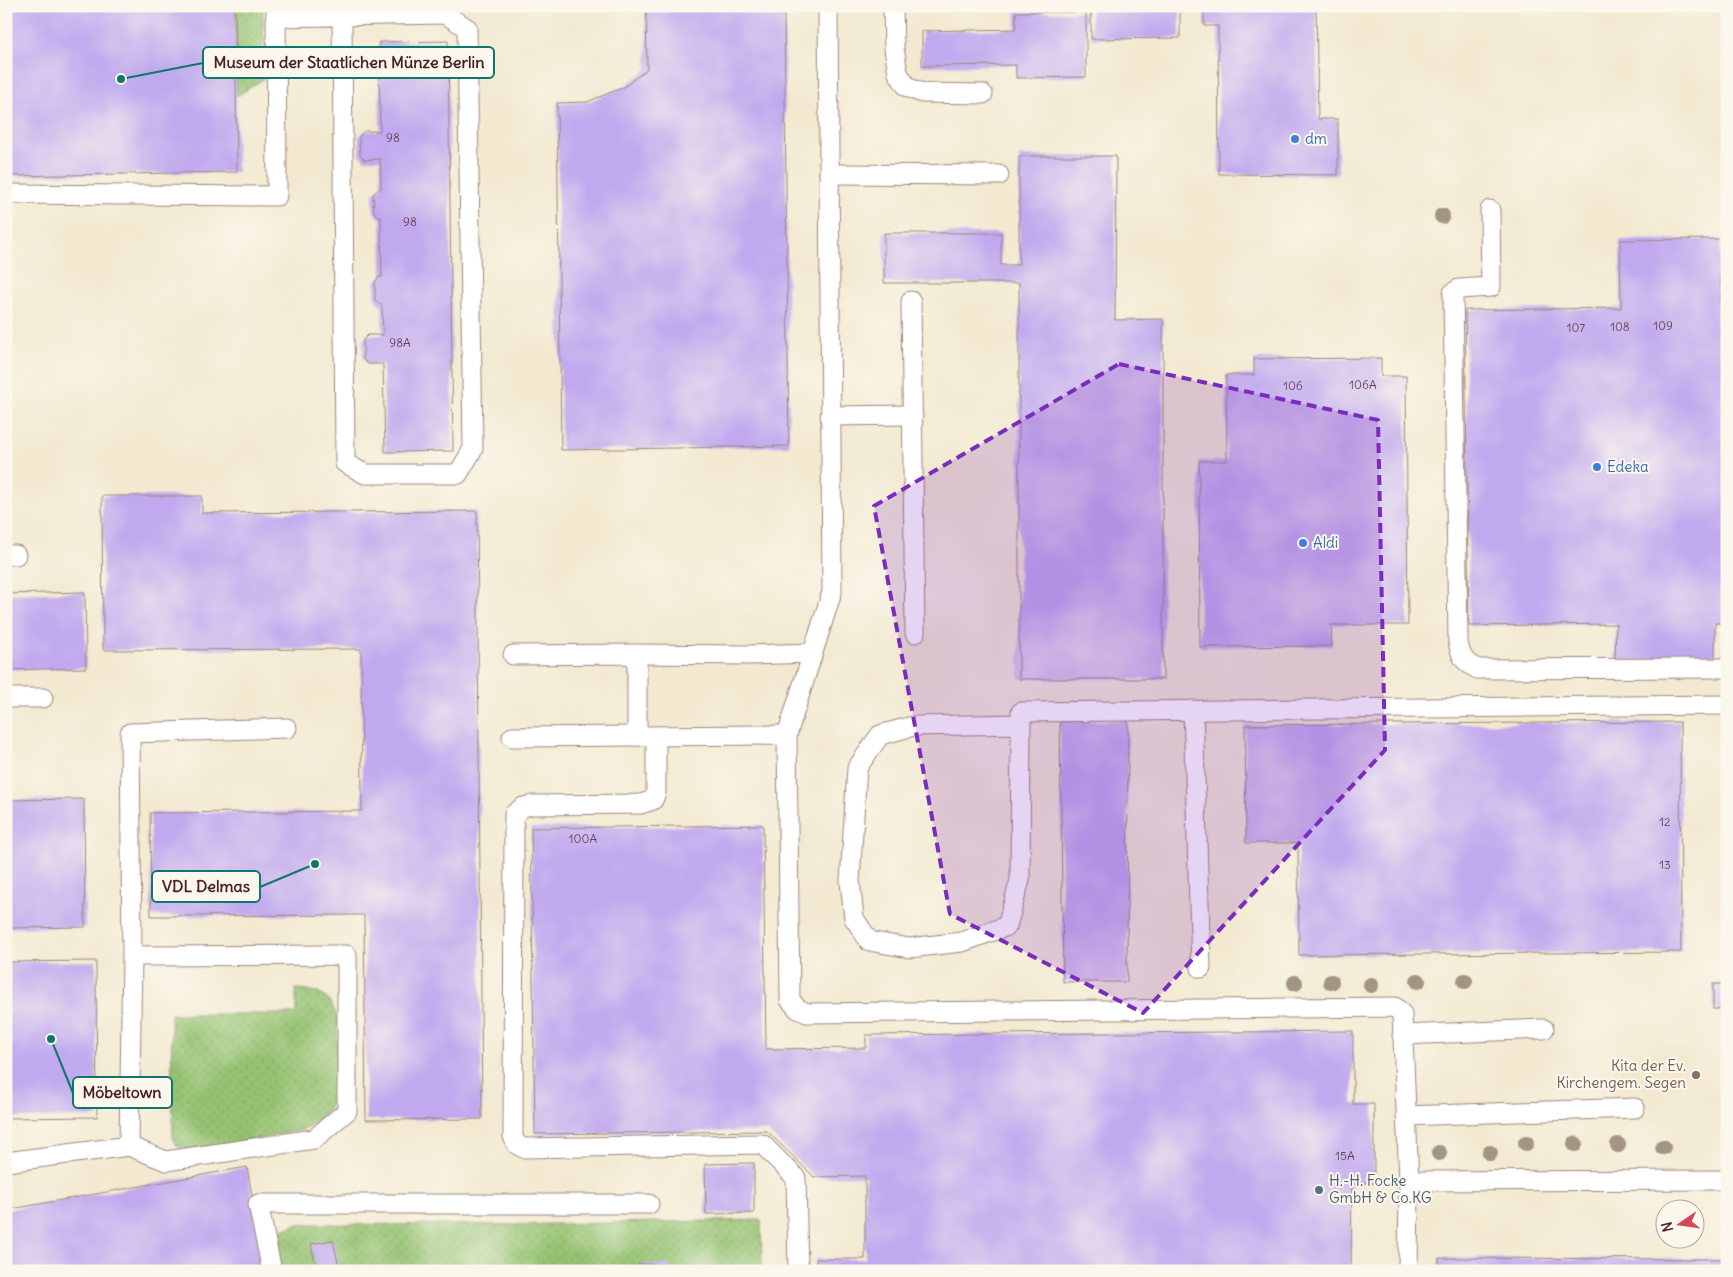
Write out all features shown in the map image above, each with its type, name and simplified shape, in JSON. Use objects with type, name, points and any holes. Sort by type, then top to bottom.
[{"type":"lane","points":[[828,6],[832,592],[787,735],[790,1000],[798,1009],[807,1013],[1395,1007],[1402,1014],[1408,1181],[1408,1271]]},
{"type":"lane","points":[[893,6],[894,48],[898,73],[907,87],[922,93],[983,94]]},
{"type":"lane","points":[[6,194],[277,196],[276,12],[342,16],[445,14],[467,28],[473,449],[458,474],[365,474],[345,463],[342,16]]},
{"type":"lane","points":[[829,174],[999,175]]},
{"type":"lane","points":[[1490,210],[1491,287],[1459,289],[1453,293],[1458,642],[1460,655],[1469,665],[1477,670],[1727,668]]},
{"type":"lane","points":[[911,301],[915,633]]},
{"type":"lane","points":[[830,416],[913,415]]},
{"type":"lane","points":[[513,655],[750,655],[812,653]]},
{"type":"lane","points":[[637,654],[637,736]]},
{"type":"lane","points":[[6,698],[43,698]]},
{"type":"lane","points":[[1021,724],[913,726],[880,735],[857,768],[851,872],[854,918],[869,941],[909,948],[962,942],[1007,926],[1020,880],[1021,724],[1021,712],[1727,705]]},
{"type":"lane","points":[[1193,710],[1201,968]]},
{"type":"lane","points":[[129,1146],[132,956],[130,733],[287,728]]},
{"type":"lane","points":[[512,737],[787,735]]},
{"type":"lane","points":[[656,736],[656,793],[653,800],[641,804],[533,805],[523,807],[514,814],[513,1136],[516,1144],[523,1148],[762,1144],[796,1178],[798,1271]]},
{"type":"lane","points":[[6,1162],[129,1146],[166,1162],[314,1139],[347,1111],[347,955],[132,956]]},
{"type":"lane","points":[[1402,1035],[1544,1029]]},
{"type":"lane","points":[[1406,1116],[1634,1108]]},
{"type":"lane","points":[[1408,1181],[1727,1180]]},
{"type":"lane","points":[[272,1271],[258,1204],[649,1204]]},
{"type":"highlighted area","points":[[1119,364],[1378,420],[1385,750],[1143,1013],[950,914],[874,506]]},
{"type":"green space","points":[[235,6],[263,6],[263,79],[237,96]]},
{"type":"green space","points":[[296,989],[317,992],[322,995],[331,1003],[337,1017],[337,1090],[328,1109],[314,1123],[302,1130],[186,1153],[173,1140],[171,1014],[296,1014]]},
{"type":"green space","points":[[761,1220],[762,1271],[280,1271],[275,1247],[280,1231],[297,1224],[507,1225]]},
{"type":"building","points":[[6,6],[235,6],[237,172],[6,176]]},
{"type":"building","points":[[646,6],[784,6],[789,446],[561,450],[557,103],[587,102],[624,87],[647,69]]},
{"type":"building","points":[[1091,6],[1180,6],[1180,38],[1091,39]]},
{"type":"building","points":[[1204,6],[1316,6],[1318,119],[1338,119],[1338,175],[1219,174],[1218,26],[1204,26]]},
{"type":"building","points":[[1016,12],[1086,12],[1086,77],[1016,78],[1016,65],[922,66],[922,31],[1016,29]]},
{"type":"building","points":[[448,41],[453,451],[385,452],[383,364],[368,364],[363,359],[363,340],[368,335],[383,335],[382,306],[375,300],[375,282],[379,277],[382,277],[381,217],[379,218],[374,212],[373,194],[381,188],[380,159],[365,160],[360,155],[359,136],[365,131],[380,131],[379,42]]},
{"type":"building","points":[[1019,156],[1116,156],[1115,320],[1163,319],[1163,679],[1019,679],[1019,283],[884,283],[884,233],[1001,233],[1001,265],[1019,265]]},
{"type":"building","name":"Edeka","points":[[1720,239],[1721,307],[1727,307],[1727,623],[1715,623],[1715,665],[1615,660],[1616,624],[1469,626],[1465,310],[1621,308],[1620,240]]},
{"type":"building","name":"Aldi","points":[[1381,358],[1381,376],[1406,376],[1408,625],[1331,625],[1332,646],[1200,647],[1199,461],[1227,461],[1226,375],[1254,375],[1254,359]]},
{"type":"building","points":[[102,496],[202,496],[202,513],[477,511],[482,1119],[366,1120],[364,915],[151,916],[150,813],[362,811],[361,649],[103,650]]},
{"type":"building","points":[[85,592],[86,668],[6,670],[6,594]]},
{"type":"building","points":[[1128,720],[1127,982],[1063,982],[1060,722]]},
{"type":"building","points":[[1680,722],[1681,952],[1299,955],[1298,843],[1246,843],[1245,725]]},
{"type":"building","points":[[84,799],[85,927],[6,928],[6,800]]},
{"type":"building","points":[[763,825],[766,1049],[866,1048],[866,1035],[1353,1031],[1353,1104],[1374,1104],[1374,1183],[1352,1183],[1351,1271],[816,1271],[816,1259],[865,1259],[865,1176],[814,1177],[767,1131],[535,1134],[531,828]]},
{"type":"building","points":[[96,961],[97,1117],[6,1118],[6,962]]},
{"type":"building","points":[[1713,984],[1727,984],[1727,1009],[1713,1009]]},
{"type":"building","points":[[754,1163],[754,1213],[706,1214],[705,1164]]},
{"type":"building","points":[[247,1167],[265,1271],[6,1271],[6,1210]]},
{"type":"building","points":[[333,1240],[340,1271],[317,1271],[311,1244]]},
{"type":"building","points":[[1439,1258],[1727,1259],[1727,1271],[1439,1271]]},
{"type":"building","points":[[638,1264],[670,1265],[670,1271],[638,1271]]},
{"type":"place","name":"Museum der Staatlichen Münze Berlin","points":[[121,79]]},
{"type":"place","name":"dm","points":[[1295,139]]},
{"type":"place","name":"Edeka","points":[[1597,467]]},
{"type":"place","name":"Aldi","points":[[1303,543]]},
{"type":"place","name":"VDL Delmas","points":[[315,864]]},
{"type":"place","name":"Möbeltown","points":[[51,1039]]},
{"type":"place","name":"Kita der Ev. Kirchengem. Segen","points":[[1696,1075]]},
{"type":"place","name":"H.-H. Focke GmbH & Co.KG","points":[[1319,1190]]}]
